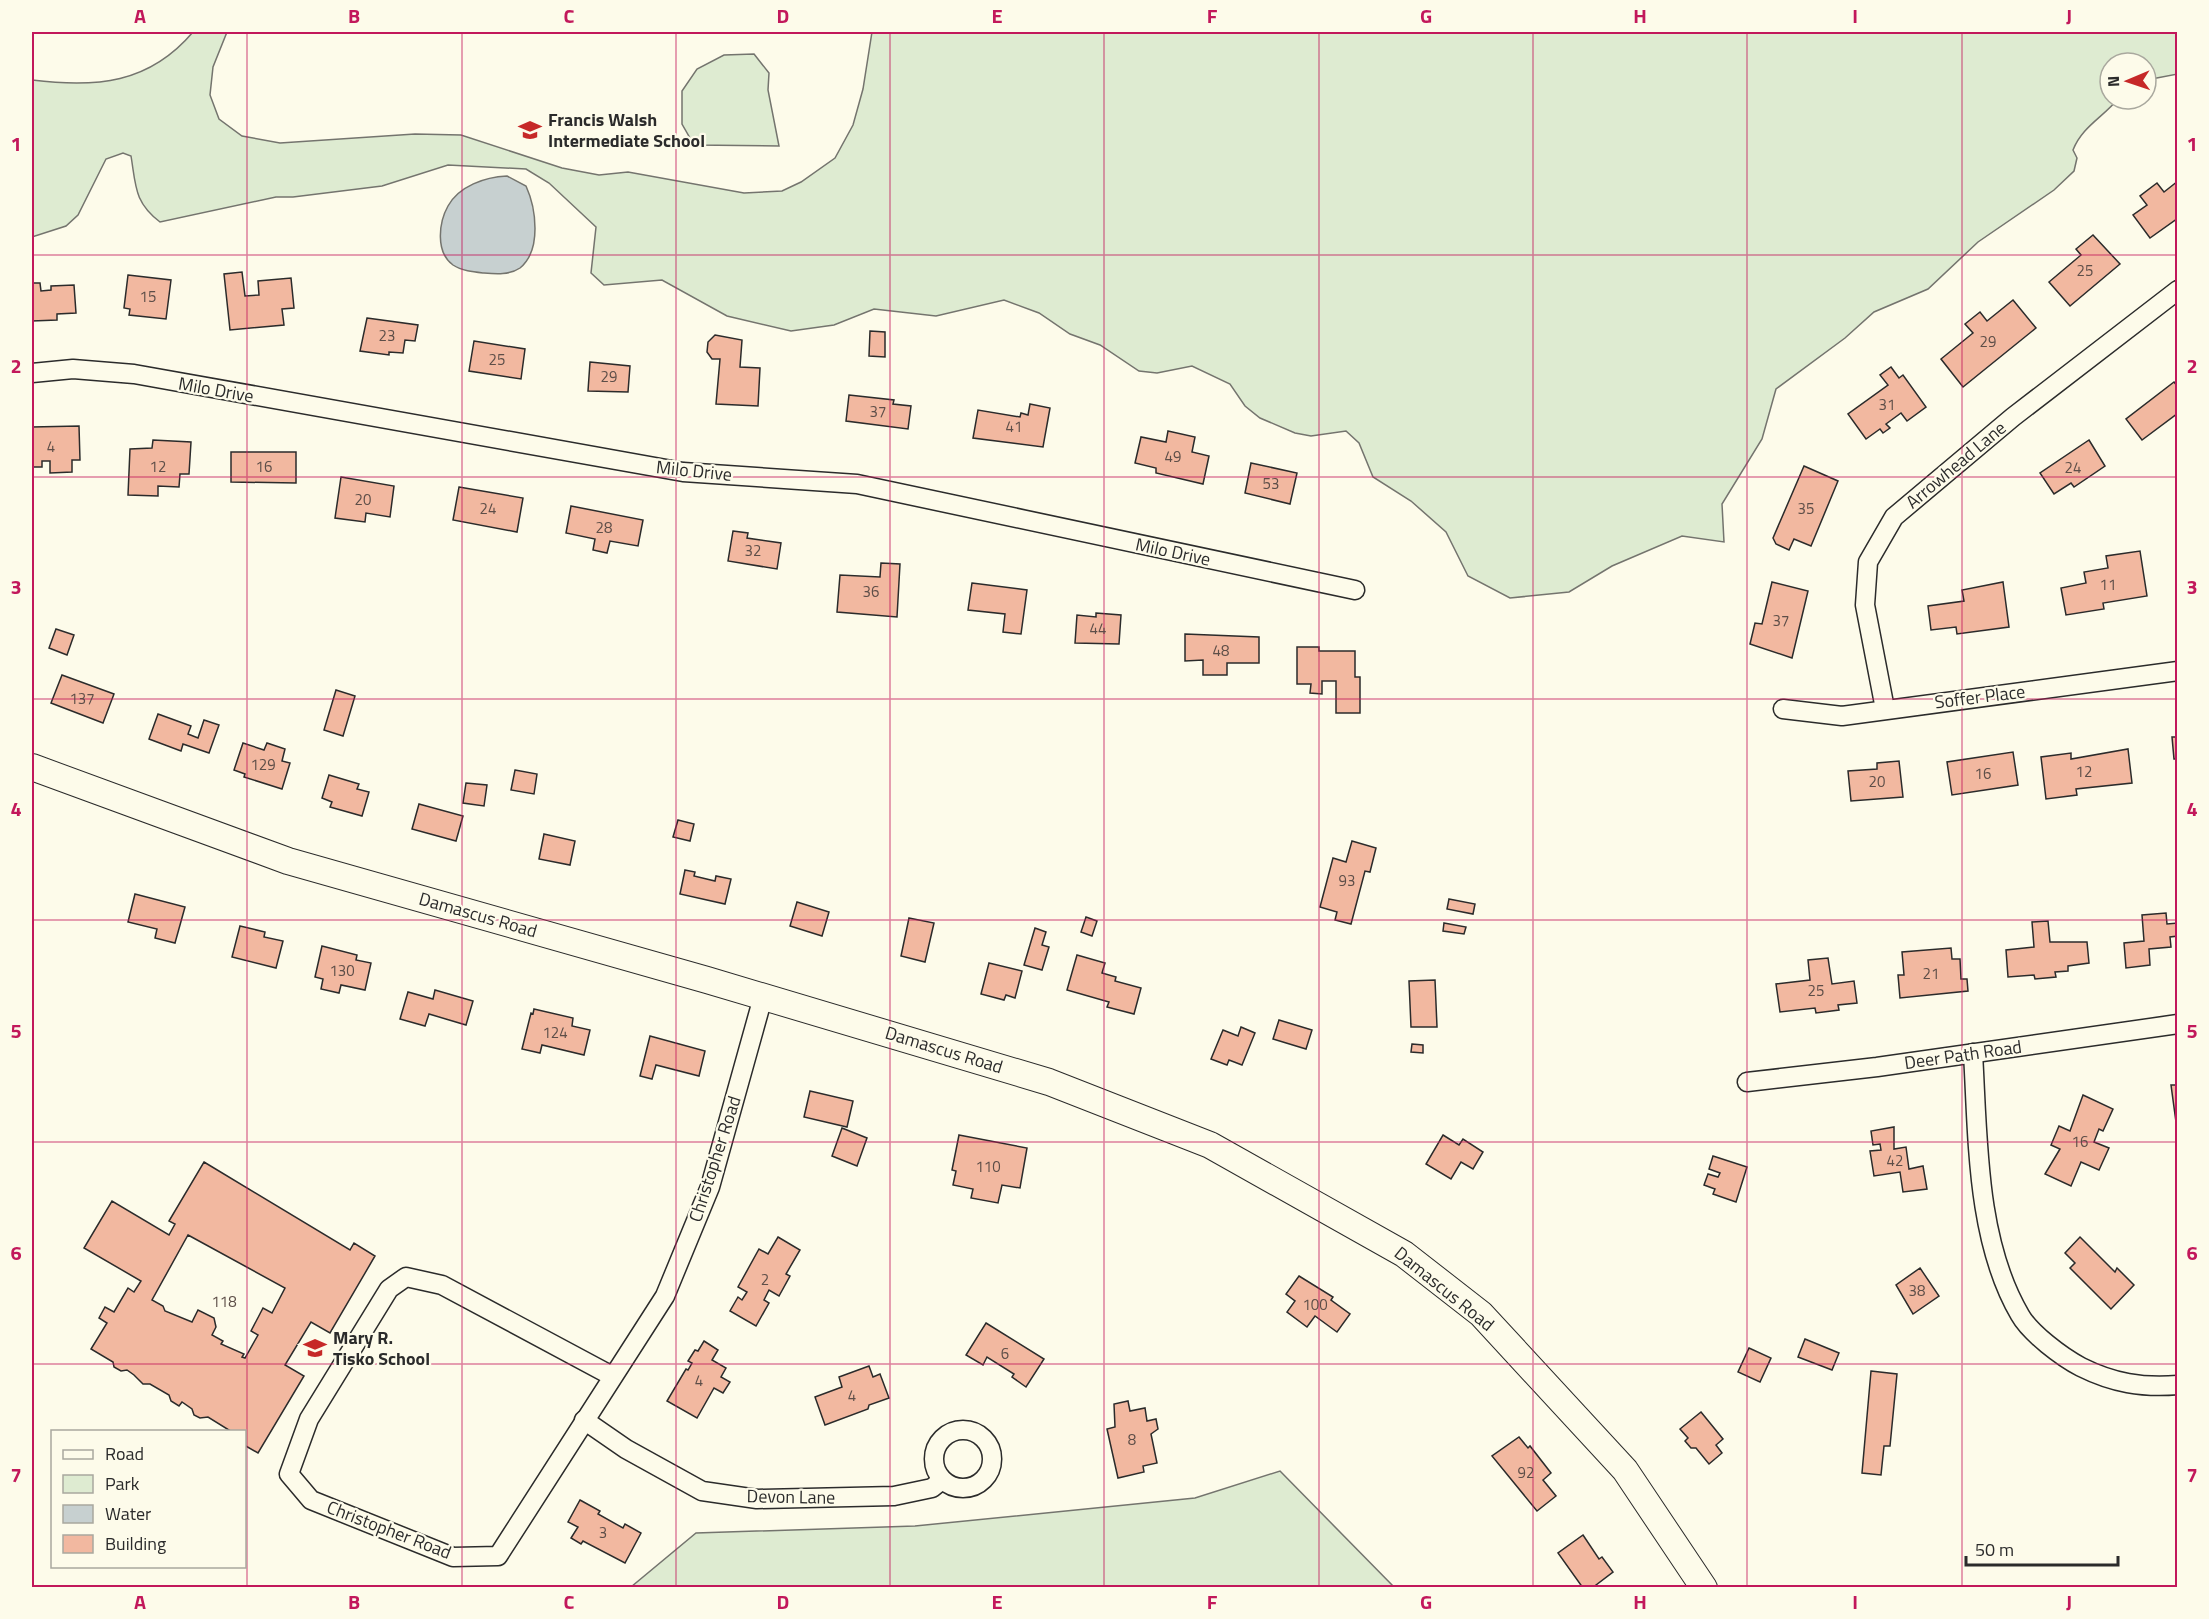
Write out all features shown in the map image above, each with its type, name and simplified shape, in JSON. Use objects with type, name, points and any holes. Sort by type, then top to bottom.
[{"type":"street","name":"Arrowhead Lane","points":[[1885,710],[1865,605],[1868,562],[1894,517],[2013,417],[2178,290]]},
{"type":"street","name":"Milo Drive","points":[[32,373],[72,369],[134,375],[683,472],[857,484],[1354,590]]},
{"type":"street","name":"Soffer Place","points":[[1782,709],[1842,716],[2178,671]]},
{"type":"street","name":"Damascus Road","points":[[32,767],[288,861],[764,997],[1049,1082],[1210,1145],[1404,1254],[1481,1314],[1625,1470],[1704,1587]]},
{"type":"street","name":"Christopher Road","points":[[612,1376],[442,1285],[406,1277],[389,1289],[309,1419],[289,1474],[311,1500],[453,1557],[498,1556],[665,1296],[710,1187],[764,997]]},
{"type":"street","name":"Deer Path Road","points":[[1747,1082],[2178,1024]]},
{"type":"street","points":[[1973,1053],[1985,1199],[1997,1265],[2020,1317],[2063,1357],[2106,1379],[2149,1388],[2178,1384]]},
{"type":"street","name":"Devon Lane","points":[[584,1420],[626,1449],[702,1491],[757,1499],[894,1496],[932,1488],[942,1480]]},
{"type":"green space","points":[[193,32],[227,32],[213,67],[210,95],[219,119],[242,136],[280,143],[415,134],[461,135],[562,168],[599,175],[628,172],[744,193],[782,191],[801,182],[835,158],[853,125],[863,89],[872,32],[2177,32],[2178,74],[2158,78],[2158,51],[2098,51],[2098,111],[2107,111],[2077,142],[2073,150],[2077,158],[2074,171],[2054,190],[1978,242],[1928,289],[1874,312],[1845,338],[1776,389],[1762,439],[1722,504],[1724,542],[1682,536],[1612,566],[1569,592],[1510,598],[1468,576],[1446,532],[1411,501],[1373,477],[1359,443],[1346,431],[1311,436],[1295,433],[1260,418],[1245,406],[1230,384],[1192,366],[1157,373],[1139,371],[1100,345],[1070,334],[1039,313],[1004,300],[936,316],[874,309],[834,325],[791,331],[727,316],[662,280],[604,285],[591,273],[596,227],[549,183],[526,169],[448,165],[382,186],[276,197],[160,222],[151,215],[141,200],[131,156],[123,153],[106,159],[78,215],[66,226],[32,237],[32,80],[78,83],[120,78],[158,63]]},
{"type":"green space","points":[[754,54],[769,73],[768,90],[779,146],[694,145],[682,124],[682,91],[697,69],[724,55]]},
{"type":"green space","points":[[1280,1471],[1394,1587],[631,1587],[696,1533],[915,1526],[1195,1498]]},
{"type":"water","points":[[507,176],[526,186],[530,195],[535,228],[532,251],[520,268],[512,272],[503,274],[460,269],[447,259],[441,245],[442,220],[448,206],[459,193],[473,184],[490,178]]},
{"type":"building","points":[[2178,181],[2178,218],[2150,238],[2133,215],[2147,205],[2140,196],[2157,183],[2164,192]]},
{"type":"building","points":[[2093,235],[2120,264],[2070,306],[2049,282],[2081,255],[2076,249]]},
{"type":"building","points":[[242,272],[245,296],[259,295],[258,281],[291,278],[294,308],[282,309],[284,325],[230,330],[224,274]]},
{"type":"building","points":[[128,275],[171,280],[166,319],[129,315],[130,309],[124,308]]},
{"type":"building","points":[[32,283],[40,283],[41,291],[51,290],[51,286],[74,285],[76,313],[57,314],[57,320],[32,321]]},
{"type":"building","points":[[2013,300],[2036,328],[1963,387],[1941,359],[1973,333],[1965,324],[1980,312],[1987,321]]},
{"type":"building","points":[[367,318],[418,325],[415,341],[405,340],[403,353],[389,352],[389,355],[360,351]]},
{"type":"building","points":[[870,331],[885,332],[885,357],[869,356]]},
{"type":"building","points":[[715,335],[742,340],[740,367],[760,368],[758,406],[716,404],[720,359],[712,359],[707,352],[708,342]]},
{"type":"building","points":[[474,341],[525,349],[521,379],[469,371]]},
{"type":"building","points":[[590,362],[630,366],[628,392],[588,391]]},
{"type":"building","points":[[1891,367],[1899,378],[1903,375],[1926,407],[1907,421],[1901,413],[1886,424],[1890,428],[1883,433],[1880,429],[1866,439],[1848,414],[1888,385],[1880,375]]},
{"type":"building","points":[[2174,382],[2178,387],[2178,413],[2142,440],[2126,419]]},
{"type":"building","points":[[849,395],[894,400],[893,404],[911,406],[908,429],[846,421]]},
{"type":"building","points":[[1030,404],[1050,408],[1043,447],[973,438],[978,410],[1020,417],[1021,413],[1028,415]]},
{"type":"building","points":[[79,426],[80,460],[72,460],[72,472],[50,473],[50,461],[42,461],[42,467],[32,467],[32,427]]},
{"type":"building","points":[[1168,431],[1195,437],[1192,452],[1209,456],[1203,484],[1156,473],[1156,468],[1135,463],[1141,437],[1166,442]]},
{"type":"building","points":[[153,440],[191,442],[189,474],[180,474],[179,487],[158,486],[158,496],[128,495],[130,449],[152,448]]},
{"type":"building","points":[[2089,440],[2105,466],[2074,487],[2071,483],[2054,494],[2040,473]]},
{"type":"building","points":[[231,452],[296,452],[296,483],[231,482]]},
{"type":"building","points":[[1251,463],[1297,473],[1290,504],[1245,493]]},
{"type":"building","points":[[1804,466],[1838,481],[1811,546],[1794,539],[1789,550],[1776,544],[1773,538]]},
{"type":"building","points":[[341,477],[394,486],[390,517],[366,513],[365,522],[335,518]]},
{"type":"building","points":[[459,487],[523,498],[517,532],[453,520]]},
{"type":"building","points":[[571,506],[643,520],[638,546],[610,541],[607,553],[593,550],[595,539],[566,533]]},
{"type":"building","points":[[733,531],[748,533],[747,538],[781,543],[777,569],[728,561]]},
{"type":"building","points":[[2140,551],[2147,596],[2103,603],[2104,609],[2066,615],[2061,588],[2086,583],[2084,572],[2108,568],[2106,556]]},
{"type":"building","points":[[881,563],[900,564],[897,617],[837,612],[840,575],[880,577]]},
{"type":"building","points":[[1772,582],[1808,591],[1792,658],[1750,644],[1755,623],[1762,624]]},
{"type":"building","points":[[2003,582],[2009,627],[1957,634],[1956,627],[1931,630],[1928,606],[1964,601],[1962,590]]},
{"type":"building","points":[[972,583],[1027,590],[1021,634],[1003,632],[1005,614],[968,610]]},
{"type":"building","points":[[1096,613],[1121,615],[1119,644],[1075,643],[1077,615],[1096,617]]},
{"type":"building","points":[[56,629],[74,635],[67,655],[49,648]]},
{"type":"building","points":[[1185,634],[1259,637],[1259,663],[1227,663],[1227,675],[1203,675],[1203,660],[1185,661]]},
{"type":"building","points":[[1297,647],[1319,647],[1319,651],[1355,651],[1355,677],[1360,677],[1360,713],[1336,713],[1336,681],[1322,681],[1322,694],[1310,693],[1311,684],[1297,684]]},
{"type":"building","points":[[62,675],[114,694],[103,723],[51,703]]},
{"type":"building","points":[[336,690],[355,696],[343,736],[324,730]]},
{"type":"building","points":[[158,714],[191,726],[188,734],[198,738],[204,720],[219,725],[209,753],[183,744],[181,751],[149,739]]},
{"type":"building","points":[[2172,737],[2178,737],[2178,759],[2174,759]]},
{"type":"building","points":[[243,743],[264,750],[267,743],[285,749],[282,761],[290,763],[282,789],[244,777],[245,774],[234,770]]},
{"type":"building","points":[[2128,749],[2132,783],[2076,789],[2077,795],[2046,799],[2041,757],[2071,753],[2071,759]]},
{"type":"building","points":[[2013,752],[2018,785],[1952,795],[1947,762]]},
{"type":"building","points":[[1899,761],[1903,797],[1851,801],[1848,771],[1877,769],[1877,763]]},
{"type":"building","points":[[515,770],[537,774],[534,794],[511,790]]},
{"type":"building","points":[[329,775],[359,784],[357,789],[369,792],[362,816],[330,807],[332,802],[322,798]]},
{"type":"building","points":[[466,783],[487,785],[484,806],[463,803]]},
{"type":"building","points":[[419,804],[463,816],[456,841],[412,829]]},
{"type":"building","points":[[678,820],[694,824],[690,841],[673,837]]},
{"type":"building","points":[[544,834],[575,841],[570,865],[539,859]]},
{"type":"building","points":[[1352,841],[1376,848],[1370,872],[1365,871],[1351,924],[1335,920],[1337,912],[1320,907],[1333,858],[1346,862]]},
{"type":"building","points":[[685,870],[695,872],[694,876],[715,881],[716,876],[731,879],[725,904],[680,894]]},
{"type":"building","points":[[135,894],[185,907],[175,943],[155,938],[157,929],[128,922]]},
{"type":"building","points":[[1449,899],[1475,904],[1473,914],[1447,909]]},
{"type":"building","points":[[797,902],[829,912],[822,936],[790,926]]},
{"type":"building","points":[[2166,913],[2167,924],[2178,923],[2178,936],[2170,937],[2171,947],[2149,949],[2150,965],[2126,968],[2124,943],[2144,941],[2142,915]]},
{"type":"building","points":[[1086,917],[1097,921],[1092,936],[1081,932]]},
{"type":"building","points":[[909,918],[934,923],[925,962],[901,956]]},
{"type":"building","points":[[2048,921],[2050,942],[2087,942],[2089,963],[2068,966],[2068,971],[2055,972],[2056,977],[2035,979],[2034,975],[2008,977],[2006,950],[2034,947],[2032,922]]},
{"type":"building","points":[[1444,923],[1466,927],[1464,934],[1443,931]]},
{"type":"building","points":[[240,926],[265,932],[264,937],[283,941],[276,968],[232,957]]},
{"type":"building","points":[[1035,928],[1046,932],[1042,945],[1049,947],[1042,970],[1024,965]]},
{"type":"building","points":[[322,946],[357,955],[356,960],[371,963],[365,990],[341,985],[339,993],[321,989],[323,979],[315,977]]},
{"type":"building","points":[[1951,948],[1952,959],[1960,959],[1961,979],[1967,979],[1968,991],[1900,998],[1898,975],[1904,975],[1902,952]]},
{"type":"building","points":[[1077,955],[1105,963],[1102,973],[1116,977],[1115,981],[1141,988],[1134,1014],[1107,1007],[1109,1002],[1067,990]]},
{"type":"building","points":[[1828,958],[1832,984],[1854,981],[1857,1003],[1838,1005],[1839,1010],[1816,1013],[1815,1008],[1780,1012],[1776,984],[1810,980],[1808,960]]},
{"type":"building","points":[[989,963],[1022,971],[1015,998],[1006,995],[1004,1000],[981,994]]},
{"type":"building","points":[[1435,980],[1437,1027],[1411,1027],[1409,981]]},
{"type":"building","points":[[435,990],[473,1001],[466,1025],[429,1014],[425,1026],[400,1019],[408,992],[433,999]]},
{"type":"building","points":[[534,1009],[573,1018],[572,1026],[590,1030],[584,1055],[542,1045],[540,1053],[522,1049]]},
{"type":"building","points":[[1279,1020],[1312,1030],[1306,1049],[1273,1039]]},
{"type":"building","points":[[1241,1027],[1255,1033],[1242,1065],[1229,1060],[1227,1065],[1211,1059],[1223,1030],[1238,1036]]},
{"type":"building","points":[[650,1036],[705,1051],[699,1076],[656,1065],[652,1079],[640,1076]]},
{"type":"building","points":[[1412,1044],[1423,1045],[1423,1053],[1411,1052]]},
{"type":"building","points":[[2171,1085],[2178,1085],[2178,1137]]},
{"type":"building","points":[[810,1091],[853,1101],[847,1127],[804,1117]]},
{"type":"building","points":[[2083,1095],[2113,1109],[2103,1131],[2099,1129],[2094,1142],[2109,1148],[2099,1170],[2081,1162],[2071,1186],[2045,1174],[2060,1149],[2051,1145],[2059,1126],[2070,1131]]},
{"type":"building","points":[[1894,1127],[1894,1149],[1906,1147],[1909,1169],[1923,1166],[1927,1189],[1903,1192],[1900,1172],[1874,1176],[1870,1151],[1881,1150],[1880,1144],[1873,1145],[1871,1131]]},
{"type":"building","points":[[842,1128],[867,1138],[857,1166],[832,1156]]},
{"type":"building","points":[[959,1135],[1027,1148],[1020,1188],[1002,1185],[998,1203],[971,1198],[973,1189],[953,1185],[956,1171],[952,1170]]},
{"type":"building","points":[[1443,1135],[1459,1145],[1463,1139],[1483,1152],[1473,1169],[1461,1162],[1451,1179],[1426,1164]]},
{"type":"building","points":[[1713,1156],[1747,1167],[1736,1202],[1713,1194],[1715,1189],[1704,1185],[1708,1174],[1718,1177],[1720,1173],[1709,1169]]},
{"type":"building","points":[[204,1162],[350,1250],[354,1243],[375,1256],[330,1333],[311,1322],[285,1365],[304,1376],[258,1453],[246,1446],[246,1430],[229,1430],[208,1417],[200,1418],[194,1415],[192,1409],[182,1402],[179,1406],[171,1401],[169,1395],[150,1384],[143,1384],[127,1370],[121,1371],[114,1367],[113,1362],[91,1349],[107,1323],[99,1318],[105,1307],[114,1312],[128,1288],[134,1292],[141,1281],[84,1248],[112,1201],[169,1235],[175,1224],[169,1221]],"holes":[[[188,1235],[285,1288],[272,1313],[263,1308],[251,1331],[258,1335],[245,1358],[242,1357],[244,1354],[221,1344],[223,1341],[212,1335],[216,1327],[214,1318],[198,1310],[192,1322],[165,1311],[163,1306],[152,1300]]]},
{"type":"building","points":[[778,1237],[800,1250],[786,1274],[790,1276],[779,1296],[769,1290],[764,1300],[769,1303],[756,1326],[730,1311],[738,1297],[742,1300],[747,1292],[738,1287],[759,1249],[768,1254]]},
{"type":"building","points":[[2080,1237],[2115,1272],[2117,1268],[2134,1285],[2111,1309],[2070,1268],[2075,1263],[2065,1253]]},
{"type":"building","points":[[1920,1268],[1939,1296],[1913,1314],[1896,1285]]},
{"type":"building","points":[[1299,1276],[1333,1297],[1331,1300],[1350,1314],[1337,1332],[1315,1316],[1307,1327],[1287,1312],[1295,1301],[1286,1294]]},
{"type":"building","points":[[986,1323],[1044,1359],[1026,1387],[1012,1377],[1014,1374],[987,1357],[983,1365],[966,1355]]},
{"type":"building","points":[[1805,1339],[1839,1353],[1832,1370],[1798,1357]]},
{"type":"building","points":[[704,1341],[718,1350],[712,1360],[726,1368],[721,1377],[730,1382],[723,1393],[714,1388],[697,1418],[667,1401],[692,1363],[688,1361]]},
{"type":"building","points":[[1749,1348],[1771,1358],[1760,1382],[1738,1372]]},
{"type":"building","points":[[869,1366],[873,1377],[880,1374],[889,1398],[869,1405],[868,1409],[825,1425],[815,1397],[842,1387],[839,1377]]},
{"type":"building","points":[[1871,1371],[1897,1374],[1890,1446],[1884,1446],[1881,1475],[1862,1473]]},
{"type":"building","points":[[1128,1401],[1130,1411],[1145,1408],[1147,1421],[1156,1419],[1158,1429],[1151,1434],[1157,1463],[1143,1466],[1144,1472],[1118,1478],[1107,1429],[1115,1427],[1114,1404]]},
{"type":"building","points":[[1701,1412],[1723,1439],[1716,1445],[1722,1453],[1709,1464],[1696,1448],[1691,1448],[1685,1441],[1688,1438],[1680,1429]]},
{"type":"building","points":[[1519,1437],[1528,1448],[1530,1446],[1551,1473],[1543,1480],[1556,1496],[1537,1511],[1492,1456]]},
{"type":"building","points":[[580,1500],[600,1511],[598,1514],[623,1528],[625,1524],[641,1533],[625,1563],[583,1541],[581,1544],[571,1538],[578,1527],[568,1522]]},
{"type":"building","points":[[1583,1535],[1599,1559],[1602,1557],[1613,1572],[1592,1588],[1583,1588],[1558,1553]]},
{"type":"place","name":"Francis Walsh Intermediate School","points":[[530,130]]},
{"type":"place","name":"Mary R. Tisko School","points":[[315,1348]]}]
